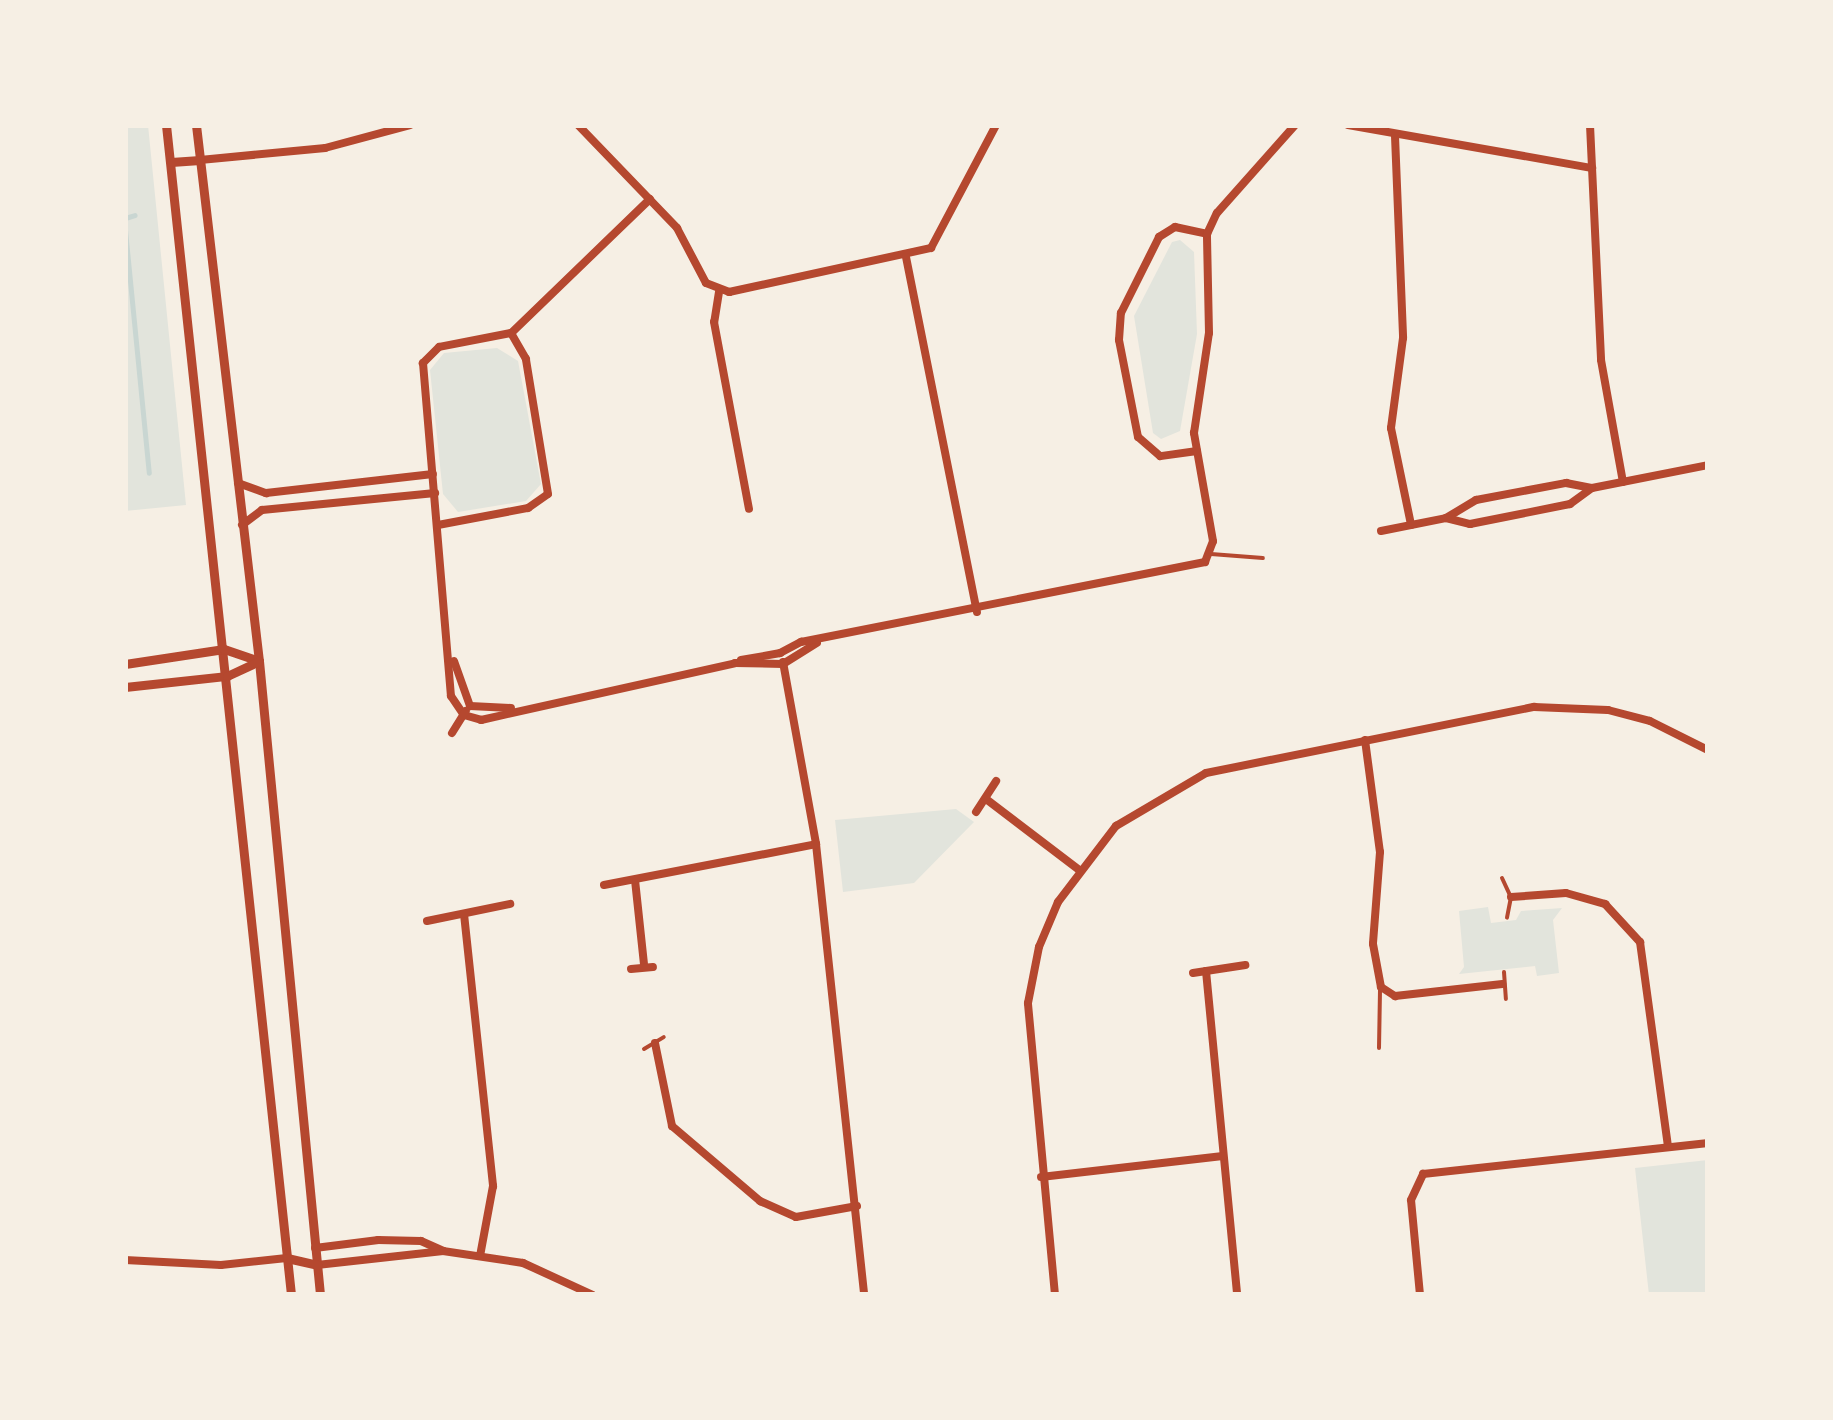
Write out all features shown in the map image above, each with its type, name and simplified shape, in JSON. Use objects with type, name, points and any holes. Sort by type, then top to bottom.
[{"type":"street","points":[[166,125],[228,676],[291,1295]]},
{"type":"street","points":[[196,125],[259,661],[320,1295]]},
{"type":"street","points":[[170,162],[325,148],[409,125]]},
{"type":"street","points":[[578,125],[650,199],[719,292],[714,322],[749,509]]},
{"type":"street","points":[[719,292],[906,257],[938,239],[996,125]]},
{"type":"street","points":[[650,199],[511,333],[439,346],[424,363],[451,652],[451,696],[480,720],[817,643],[1190,569],[1210,554],[1194,414],[1208,332],[1206,234],[1285,125]]},
{"type":"street","points":[[1276,142],[1296,125]]},
{"type":"street","points":[[1349,125],[1592,168]]},
{"type":"street","points":[[1590,125],[1601,360],[1623,482]]},
{"type":"street","points":[[1395,136],[1402,338],[1391,428],[1411,525]]},
{"type":"street","points":[[1197,450],[1160,456],[1138,437],[1119,340],[1121,313],[1159,237],[1175,227],[1206,234]]},
{"type":"street","points":[[906,257],[977,612]]},
{"type":"street","points":[[438,525],[528,508],[548,494],[526,358],[511,333]]},
{"type":"street","points":[[1446,518],[1459,506],[1494,497],[1566,483],[1592,488],[1708,466]]},
{"type":"street","points":[[238,484],[266,493],[433,474]]},
{"type":"street","points":[[1381,531],[1446,518],[1470,524],[1570,504],[1592,488]]},
{"type":"street","points":[[242,525],[262,510],[435,492]]},
{"type":"street","points":[[735,663],[783,664],[817,643]]},
{"type":"street","points":[[125,664],[224,649],[259,661]]},
{"type":"street","points":[[780,653],[816,844],[864,1295]]},
{"type":"street","points":[[125,688],[228,676],[259,661]]},
{"type":"street","points":[[1055,1295],[1041,1177],[1028,1002],[1044,934],[1078,868],[1143,805],[1206,773],[1365,740],[1570,705],[1650,720],[1708,750]]},
{"type":"street","points":[[452,733],[467,710]]},
{"type":"street","points":[[1365,740],[1380,852],[1373,944],[1381,987],[1396,996],[1502,984]]},
{"type":"street","points":[[976,812],[996,781]]},
{"type":"street","points":[[986,799],[1078,868]]},
{"type":"street","points":[[604,886],[816,844]]},
{"type":"street","points":[[631,970],[649,966],[636,880]]},
{"type":"street","points":[[1511,897],[1566,893],[1605,904],[1640,942],[1668,1147]]},
{"type":"street","points":[[427,920],[510,904]]},
{"type":"street","points":[[464,914],[493,1186],[480,1256]]},
{"type":"street","points":[[1193,973],[1245,965]]},
{"type":"street","points":[[1206,972],[1237,1295]]},
{"type":"street","points":[[660,1040],[672,1126],[760,1202],[796,1217],[857,1206]]},
{"type":"street","points":[[1420,1295],[1411,1192],[1422,1174],[1708,1142]]},
{"type":"street","points":[[1041,1177],[1223,1156]]},
{"type":"street","points":[[125,1260],[221,1265],[287,1258],[315,1248],[378,1240],[421,1241],[443,1251]]},
{"type":"street","points":[[287,1258],[317,1265],[443,1251],[559,1274],[592,1295]]},
{"type":"lane","points":[[1210,554],[1264,558]]},
{"type":"lane","points":[[1502,878],[1511,897],[1507,918]]},
{"type":"lane","points":[[1504,972],[1506,999]]},
{"type":"lane","points":[[1379,1048],[1381,987]]},
{"type":"lane","points":[[644,1049],[660,1040]]},
{"type":"shaded area","points":[[125,125],[148,125],[186,505],[125,511]]},
{"type":"shaded area","points":[[1180,240],[1194,252],[1197,334],[1180,431],[1161,439],[1153,433],[1134,316],[1172,242]]},
{"type":"shaded area","points":[[497,348],[518,361],[541,484],[526,501],[458,512],[443,494],[430,370],[444,353]]},
{"type":"shaded area","points":[[956,809],[974,822],[914,883],[843,892],[835,820]]},
{"type":"shaded area","points":[[1488,907],[1491,923],[1516,920],[1521,911],[1562,908],[1553,920],[1559,973],[1537,976],[1535,966],[1459,974],[1464,967],[1459,911]]},
{"type":"shaded area","points":[[1708,1160],[1708,1295],[1649,1295],[1635,1168]]},
{"type":"waterway","points":[[125,218],[135,215]]},
{"type":"waterway","points":[[125,230],[149,473]]}]
